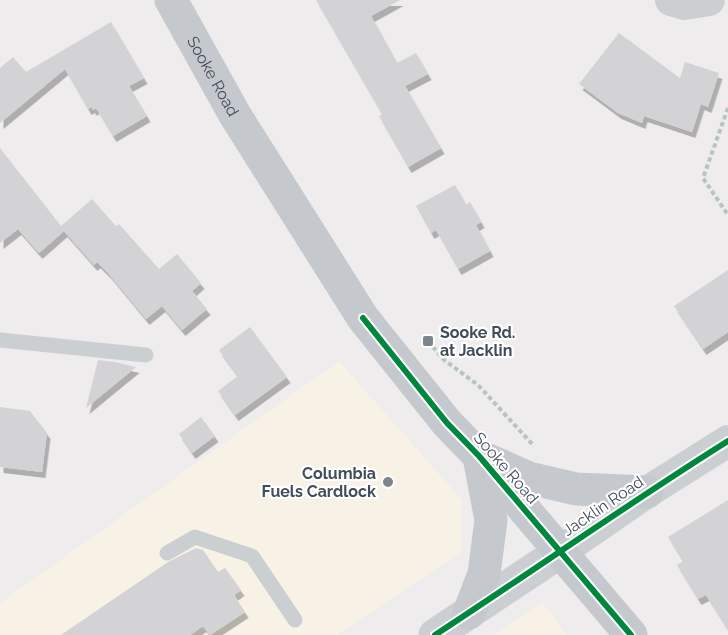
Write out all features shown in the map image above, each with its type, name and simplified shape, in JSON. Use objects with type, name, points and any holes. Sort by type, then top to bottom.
[{"type":"main road","name":"Sooke Road","points":[[171,0],[235,115],[363,318],[447,423],[479,456],[631,635]]},
{"type":"main road","points":[[479,456],[529,478],[576,489],[647,492]]},
{"type":"main road","points":[[472,616],[484,574],[491,520],[479,456]]},
{"type":"main road","name":"Jacklin Road","points":[[435,635],[472,616],[560,552]]},
{"type":"street","points":[[671,0],[685,4],[710,0]]},
{"type":"street","name":"Jacklin Road","points":[[560,552],[647,492],[728,441]]},
{"type":"lane","points":[[0,340],[146,355]]},
{"type":"lane","points":[[167,553],[195,537],[252,556],[295,620]]},
{"type":"path","points":[[728,108],[704,178],[728,215]]},
{"type":"path","points":[[428,341],[444,360],[478,385],[542,455]]},
{"type":"shaded area","points":[[339,361],[462,500],[462,551],[337,635],[0,635],[0,603]]},
{"type":"shaded area","points":[[543,603],[567,635],[495,635]]},
{"type":"building","points":[[316,0],[400,0],[371,16],[397,63],[416,53],[428,74],[405,86],[441,148],[408,167],[379,116],[382,114]]},
{"type":"building","points":[[111,22],[144,78],[129,86],[147,116],[113,136],[96,108],[88,109],[65,69],[0,123],[0,68],[13,57],[26,72]]},
{"type":"building","points":[[619,33],[680,78],[685,62],[719,73],[708,107],[701,104],[692,132],[644,116],[642,123],[618,113],[579,84]]},
{"type":"building","points":[[0,148],[61,226],[92,199],[116,226],[119,224],[159,269],[177,254],[201,283],[192,291],[207,309],[182,330],[162,306],[146,319],[109,274],[97,262],[94,265],[64,231],[39,253],[18,229],[0,243]]},
{"type":"building","points":[[455,185],[466,205],[470,202],[481,222],[476,225],[490,251],[458,269],[436,230],[431,233],[416,206]]},
{"type":"building","points":[[728,270],[728,332],[703,349],[674,306]]},
{"type":"building","points":[[250,327],[287,377],[235,415],[218,391],[238,376],[219,350]]},
{"type":"building","points":[[98,360],[136,367],[86,408]]},
{"type":"building","points":[[0,407],[30,411],[47,433],[42,472],[0,467]]},
{"type":"building","points":[[201,417],[215,436],[192,453],[179,434]]},
{"type":"building","points":[[728,500],[728,630],[706,595],[698,599],[677,565],[683,561],[668,537]]},
{"type":"building","points":[[196,548],[203,550],[218,572],[225,568],[241,590],[234,595],[245,612],[210,635],[203,626],[190,635],[61,635],[168,562]]},
{"type":"cycle path","points":[[363,318],[447,423],[479,456],[631,635]]},
{"type":"cycle path","points":[[435,635],[728,441]]},
{"type":"place","name":"Sooke Rd. at Jacklin","points":[[428,341]]},
{"type":"place","name":"Columbia Fuels Cardlock","points":[[388,482]]}]
